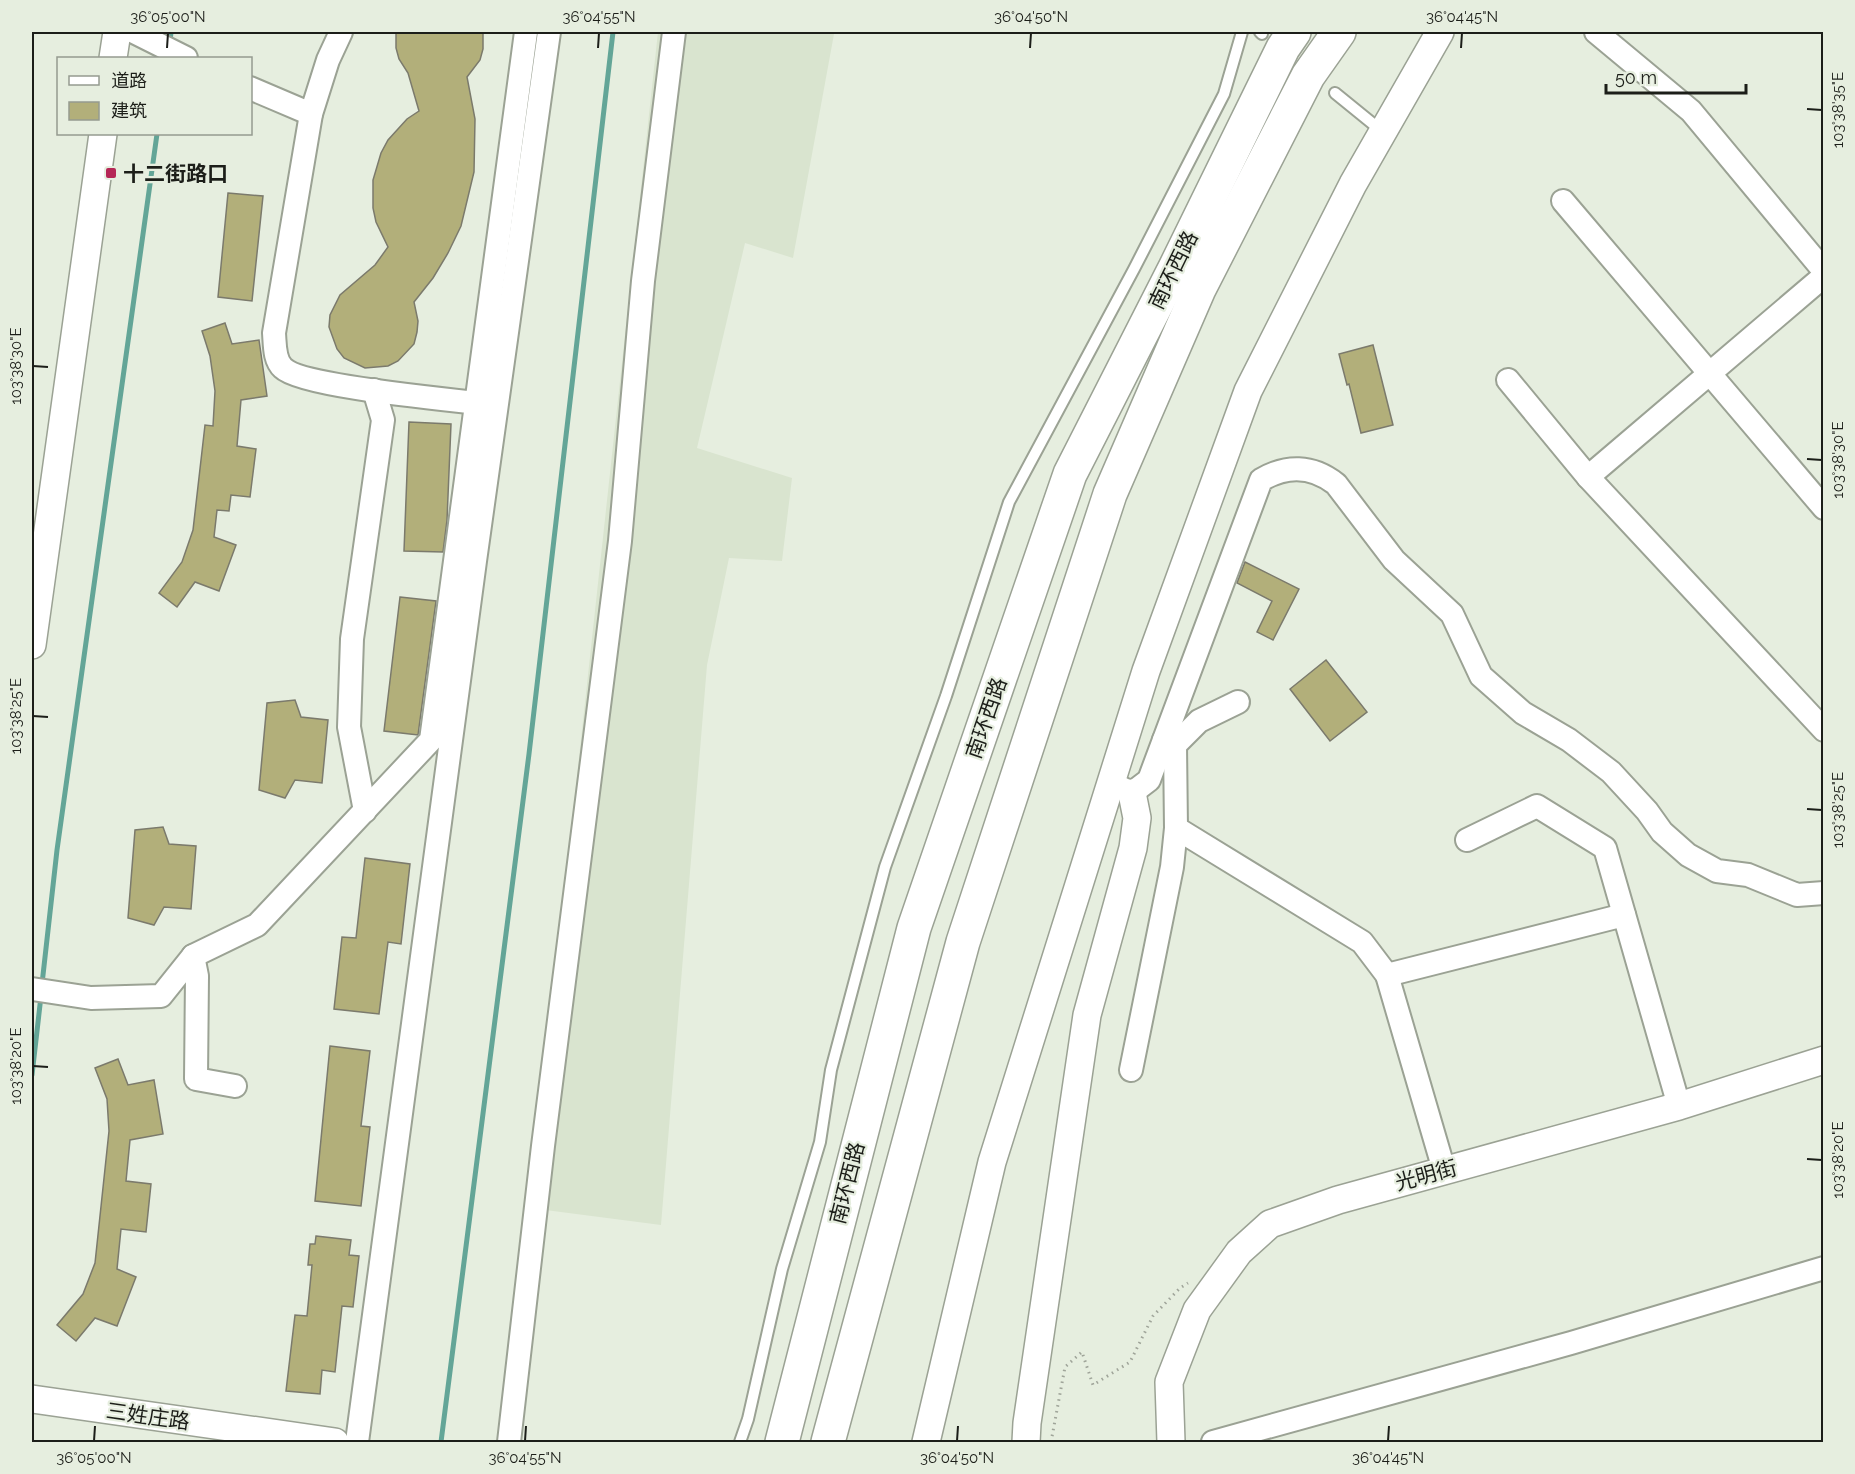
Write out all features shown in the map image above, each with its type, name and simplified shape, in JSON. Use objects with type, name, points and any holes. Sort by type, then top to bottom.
[{"type":"highway","name":"南环西路","points":[[782,1443],[914,928],[1070,474],[1283,48],[1272,32]]},
{"type":"highway","name":"南环西路","points":[[828,1443],[963,942],[1110,494],[1199,290],[1308,76],[1339,32]]},
{"type":"street","points":[[114,57],[129,32],[184,57]]},
{"type":"street","points":[[341,32],[328,60],[311,114],[274,333],[275,353],[282,368],[296,376],[374,390],[477,403]]},
{"type":"street","points":[[32,989],[91,998],[161,996],[193,956],[257,925],[431,740],[526,32]]},
{"type":"street","points":[[357,1443],[476,549],[549,32]]},
{"type":"street","points":[[509,1443],[543,1146],[619,553],[643,281],[674,32]]},
{"type":"street","points":[[926,1443],[992,1162],[1121,788],[1146,671],[1248,391],[1353,184],[1440,32]]},
{"type":"street","points":[[1588,477],[1824,274],[1691,111],[1596,32]]},
{"type":"street","points":[[252,89],[311,114]]},
{"type":"street","points":[[32,645],[103,135]]},
{"type":"street","points":[[1563,201],[1824,508]]},
{"type":"street","points":[[1508,380],[1588,477],[1824,730]]},
{"type":"street","points":[[365,810],[349,727],[352,639],[384,420],[374,390]]},
{"type":"street","points":[[1121,788],[1149,780],[1169,743],[1261,480],[1277,471],[1298,468],[1328,478],[1336,484],[1394,560],[1452,614],[1481,676],[1522,713],[1569,740],[1611,772],[1647,811],[1662,832],[1688,855],[1717,871],[1748,875],[1797,895],[1824,892]]},
{"type":"street","points":[[1169,743],[1199,721],[1238,702]]},
{"type":"street","points":[[1131,1070],[1172,867],[1176,828],[1169,743]]},
{"type":"street","points":[[1026,1443],[1055,1223],[1086,1015],[1133,848],[1137,818],[1121,788]]},
{"type":"street","points":[[1467,840],[1537,806],[1605,848],[1679,1106]]},
{"type":"street","points":[[1176,828],[1362,942],[1387,975],[1444,1170]]},
{"type":"street","points":[[1387,975],[1624,915]]},
{"type":"street","points":[[193,956],[198,976],[196,1080],[235,1086]]},
{"type":"street","name":"光明街","points":[[1171,1443],[1169,1382],[1197,1310],[1239,1252],[1270,1224],[1338,1200],[1679,1106],[1824,1060]]},
{"type":"street","points":[[1213,1443],[1571,1343],[1824,1268]]},
{"type":"street","points":[[917,1443],[951,1343]]},
{"type":"street","name":"三姓庄路","points":[[32,1399],[259,1437],[333,1442]]},
{"type":"lane","points":[[740,1443],[748,1419],[782,1269],[820,1142],[831,1070],[885,867],[946,696],[1009,502],[1134,269],[1224,94],[1242,32]]},
{"type":"lane","points":[[1335,93],[1383,132]]},
{"type":"path","points":[[1051,1443],[1065,1367],[1082,1352],[1093,1385],[1130,1362],[1153,1316],[1180,1288],[1190,1282]]},
{"type":"shaded area","points":[[658,32],[907,32],[834,34],[793,258],[745,243],[697,448],[792,478],[782,561],[729,558],[707,665],[661,1225],[530,1208]]},
{"type":"building","points":[[396,32],[483,32],[483,49],[480,60],[467,77],[475,119],[474,172],[461,226],[433,278],[414,302],[418,321],[414,344],[398,361],[388,366],[365,368],[344,358],[337,349],[329,327],[330,315],[340,295],[375,265],[388,247],[376,222],[373,208],[373,180],[381,153],[388,140],[407,119],[419,111],[408,73],[399,59]]},
{"type":"building","points":[[228,193],[263,196],[252,301],[218,297]]},
{"type":"building","points":[[225,323],[232,344],[259,340],[267,396],[241,400],[237,446],[256,449],[250,497],[231,495],[229,511],[217,510],[214,537],[236,545],[219,591],[195,582],[177,607],[159,593],[182,562],[193,530],[205,425],[213,426],[215,391],[210,356],[202,331]]},
{"type":"building","points":[[1373,345],[1393,425],[1361,433],[1339,354]]},
{"type":"building","points":[[409,422],[451,424],[447,520],[443,552],[404,551]]},
{"type":"building","points":[[1245,562],[1299,589],[1273,640],[1257,632],[1272,601],[1237,583]]},
{"type":"building","points":[[400,597],[436,601],[418,735],[384,731]]},
{"type":"building","points":[[1326,660],[1367,712],[1330,741],[1290,689]]},
{"type":"building","points":[[295,700],[301,717],[328,720],[322,783],[295,780],[285,798],[259,790],[267,703]]},
{"type":"building","points":[[163,827],[169,844],[196,846],[191,909],[164,907],[154,925],[128,918],[135,830]]},
{"type":"building","points":[[365,858],[410,864],[401,944],[388,942],[379,1014],[334,1009],[342,937],[356,938]]},
{"type":"building","points":[[330,1046],[370,1051],[361,1126],[370,1127],[361,1206],[315,1201]]},
{"type":"building","points":[[118,1059],[128,1085],[154,1080],[163,1134],[130,1140],[126,1181],[151,1184],[146,1232],[121,1229],[117,1269],[136,1277],[117,1326],[95,1318],[76,1341],[57,1325],[83,1294],[95,1263],[109,1131],[107,1099],[95,1068]]},
{"type":"building","points":[[316,1236],[351,1240],[349,1255],[359,1256],[353,1307],[342,1306],[335,1372],[322,1370],[320,1394],[286,1391],[295,1315],[307,1316],[312,1265],[308,1265],[310,1244],[315,1244]]},
{"type":"waterway","points":[[170,42],[171,32]]},
{"type":"waterway","points":[[441,1442],[529,754],[613,32]]},
{"type":"waterway","points":[[42,984],[57,850],[157,135]]},
{"type":"waterway","points":[[32,1075],[41,996]]},
{"type":"place","name":"十二街路口","points":[[111,173]]}]
